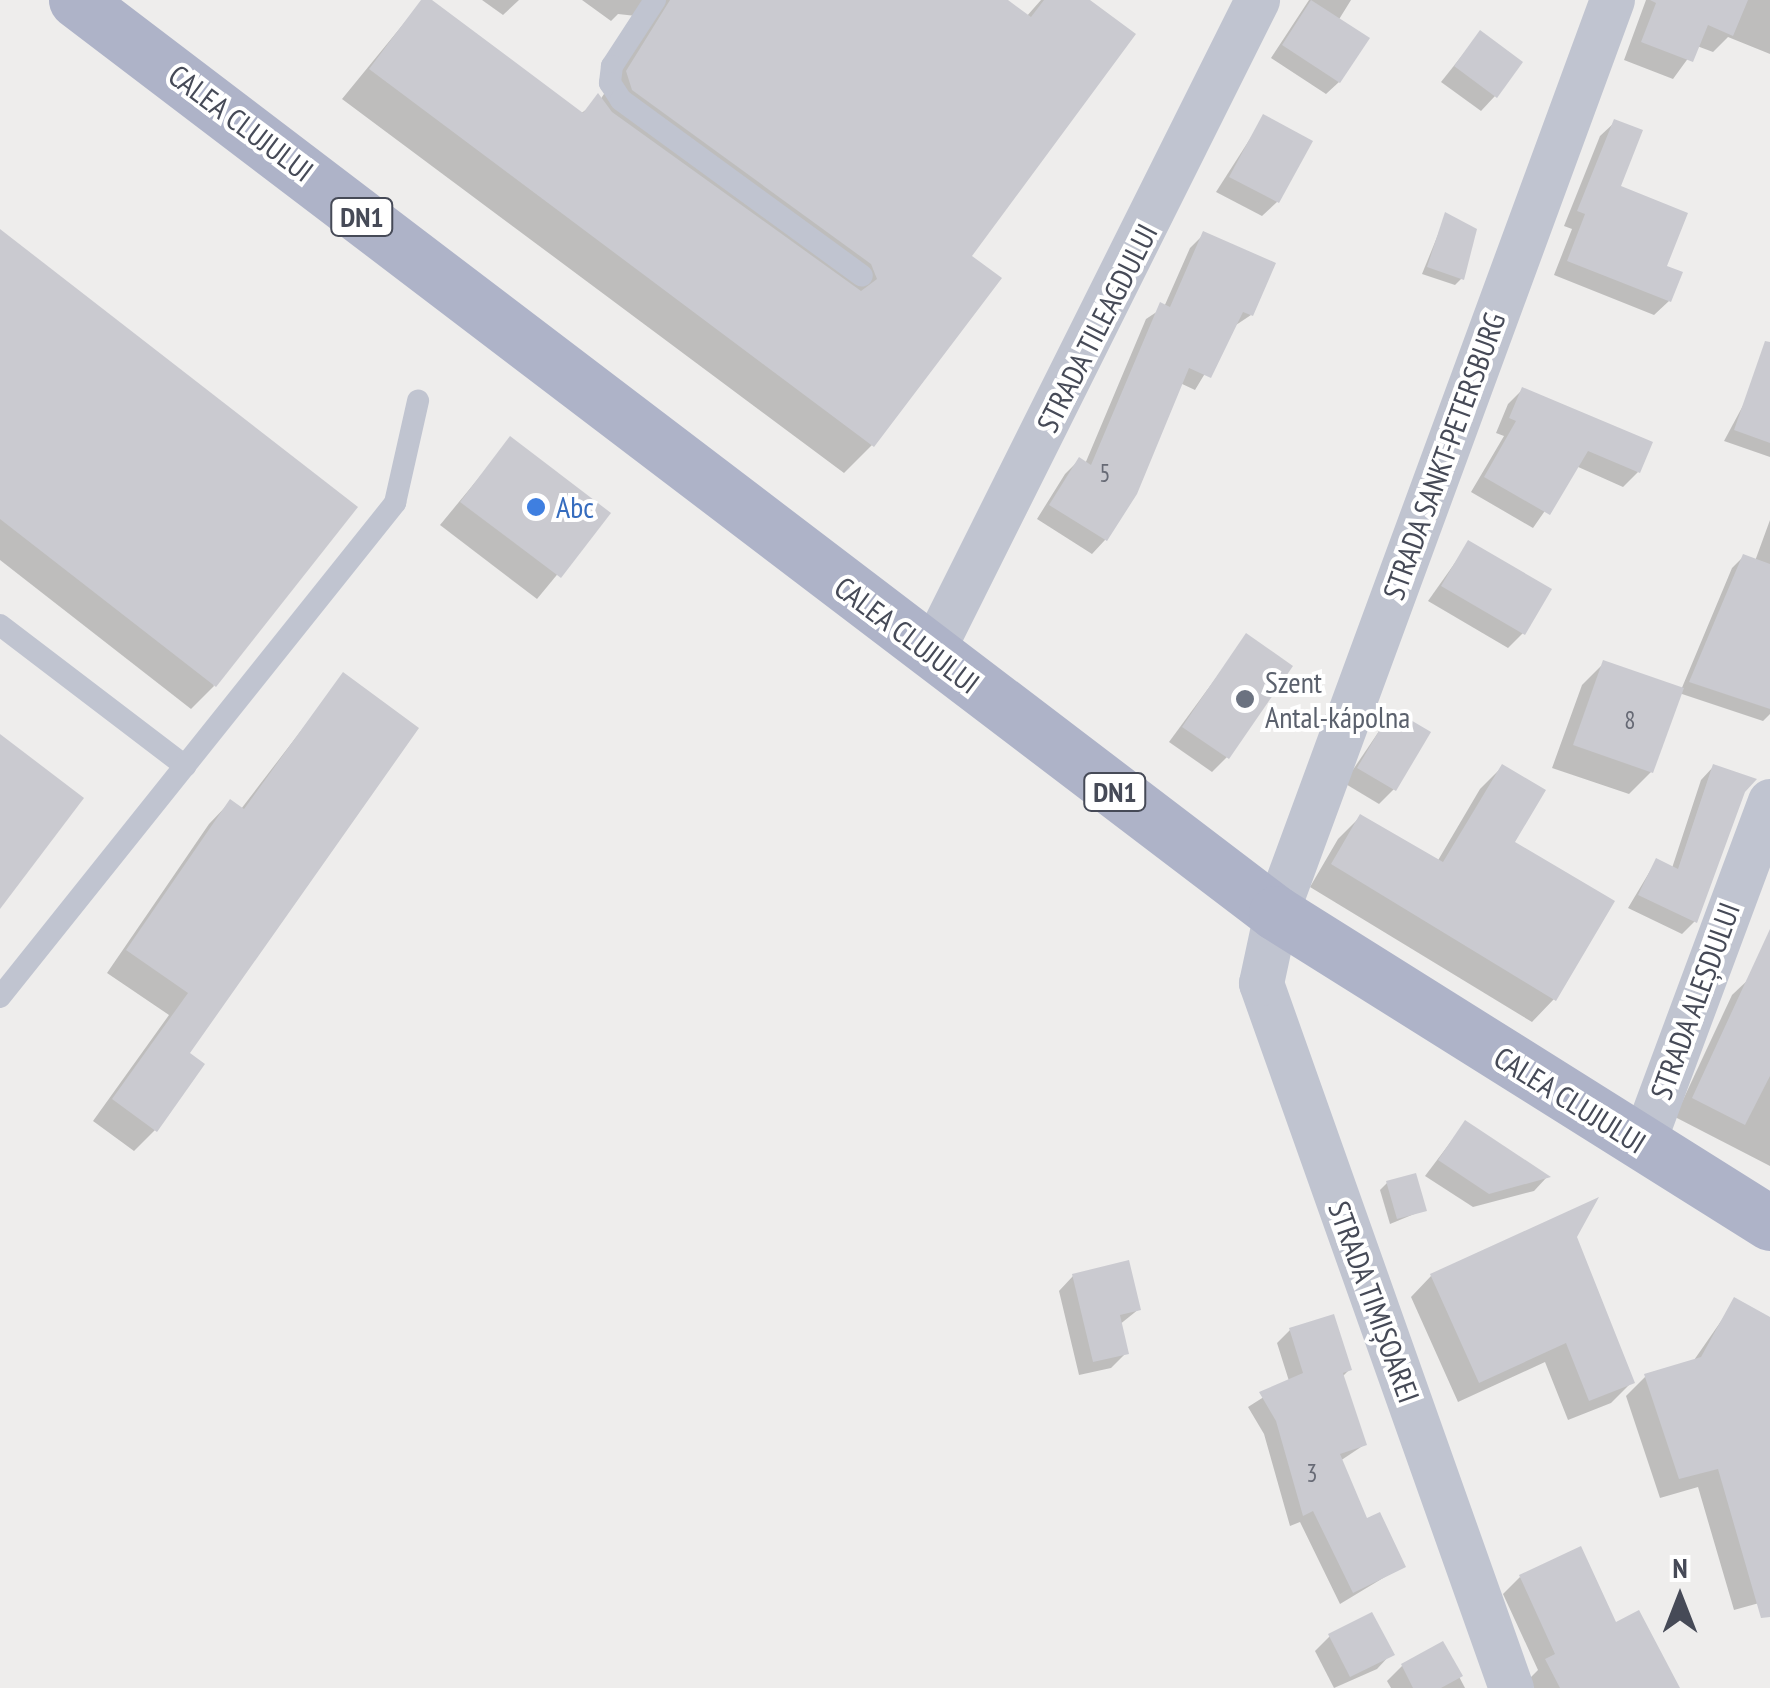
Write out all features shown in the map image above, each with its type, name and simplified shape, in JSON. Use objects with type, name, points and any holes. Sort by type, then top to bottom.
[{"type":"main road","name":"CALEA CLUJULUI","points":[[76,0],[1276,913],[1770,1224]]},
{"type":"street","name":"STRADA SANKT-PETERSBURG","points":[[1276,913],[1612,0]]},
{"type":"street","name":"STRADA TILEAGDULUI","points":[[931,653],[1244,5]]},
{"type":"street","name":"STRADA ALEȘDULUI","points":[[1642,1146],[1770,801]]},
{"type":"street","name":"STRADA TIMIȘOAREI","points":[[1276,913],[1261,983],[1510,1688]]},
{"type":"lane","points":[[655,0],[612,66],[610,83],[621,100],[862,276]]},
{"type":"lane","points":[[4,984],[185,766],[395,502],[418,401]]},
{"type":"lane","points":[[0,624],[185,766]]},
{"type":"building","points":[[421,0],[432,0],[583,113],[598,93],[612,112],[861,291],[877,279],[871,264],[632,90],[626,71],[670,0],[1008,0],[1031,17],[1044,0],[1090,0],[1136,34],[972,256],[1002,278],[874,447],[369,69]]},
{"type":"building","points":[[1311,0],[1370,38],[1340,83],[1282,45]]},
{"type":"building","points":[[1650,0],[1748,0],[1733,36],[1708,25],[1693,62],[1641,42],[1656,3]]},
{"type":"building","points":[[1480,30],[1523,62],[1497,98],[1454,66]]},
{"type":"building","points":[[1263,114],[1313,141],[1279,203],[1229,177]]},
{"type":"building","points":[[1614,119],[1643,130],[1621,186],[1688,213],[1667,266],[1683,272],[1671,302],[1567,261],[1585,214],[1577,211]]},
{"type":"building","points":[[1445,212],[1477,229],[1464,280],[1427,267]]},
{"type":"building","points":[[0,229],[358,507],[216,687],[0,519]]},
{"type":"building","points":[[1203,231],[1276,263],[1253,316],[1243,312],[1211,378],[1189,368],[1137,494],[1107,541],[1049,505],[1079,457],[1091,465],[1160,302],[1170,307]]},
{"type":"building","points":[[1765,341],[1770,342],[1770,443],[1734,430]]},
{"type":"building","points":[[1522,387],[1653,442],[1640,473],[1588,451],[1550,515],[1484,477],[1516,421],[1509,418]]},
{"type":"building","name":"Abc","points":[[510,436],[611,513],[561,578],[460,502]]},
{"type":"building","points":[[1468,540],[1552,589],[1525,635],[1441,586]]},
{"type":"building","points":[[1743,554],[1770,564],[1770,709],[1689,682]]},
{"type":"building","name":"Szent Antal-kápolna","points":[[1246,633],[1293,666],[1229,759],[1182,727]]},
{"type":"building","points":[[1603,660],[1684,688],[1653,773],[1573,745]]},
{"type":"building","points":[[343,672],[419,728],[190,1053],[205,1064],[157,1132],[112,1099],[188,993],[126,950],[230,799],[244,809]]},
{"type":"building","points":[[1392,709],[1431,732],[1396,791],[1357,768]]},
{"type":"building","points":[[0,734],[84,798],[0,909]]},
{"type":"building","points":[[1502,764],[1546,790],[1515,842],[1615,901],[1556,1001],[1331,864],[1360,814],[1443,862]]},
{"type":"building","points":[[1713,764],[1757,779],[1745,792],[1697,923],[1638,895],[1656,858],[1678,869]]},
{"type":"building","points":[[1770,929],[1770,1076],[1745,1125],[1692,1098]]},
{"type":"building","points":[[1465,1120],[1551,1177],[1489,1194],[1438,1160]]},
{"type":"building","points":[[1416,1173],[1427,1211],[1397,1219],[1386,1181]]},
{"type":"building","points":[[1599,1197],[1577,1237],[1635,1383],[1589,1401],[1566,1343],[1479,1383],[1430,1274]]},
{"type":"building","points":[[1129,1260],[1141,1310],[1120,1315],[1129,1354],[1093,1362],[1072,1274]]},
{"type":"building","points":[[1734,1297],[1770,1317],[1770,1617],[1761,1618],[1718,1469],[1679,1479],[1644,1374],[1701,1357]]},
{"type":"building","points":[[1334,1314],[1352,1370],[1343,1373],[1367,1445],[1340,1454],[1367,1518],[1380,1512],[1406,1567],[1353,1593],[1313,1511],[1303,1516],[1276,1421],[1259,1392],[1303,1373],[1289,1328]]},
{"type":"building","points":[[1581,1546],[1616,1622],[1639,1610],[1680,1688],[1560,1688],[1545,1659],[1555,1654],[1519,1575]]},
{"type":"building","points":[[1372,1612],[1395,1655],[1350,1677],[1328,1634]]},
{"type":"building","points":[[1443,1641],[1463,1676],[1441,1688],[1413,1688],[1401,1664]]},
{"type":"place","name":"Abc","points":[[536,507]]},
{"type":"place","name":"Szent Antal-kápolna","points":[[1245,699]]}]
